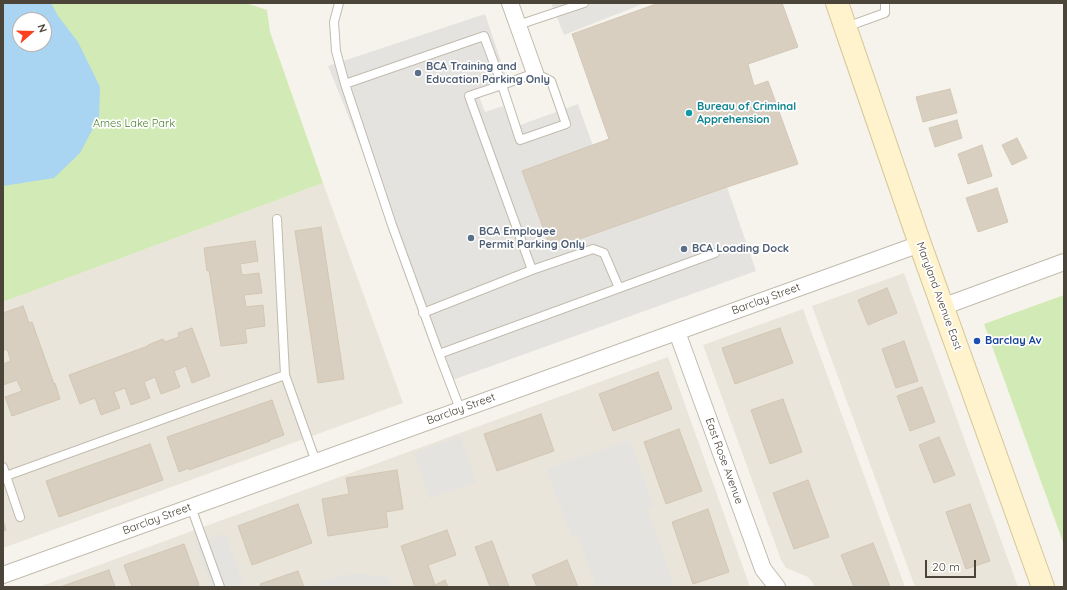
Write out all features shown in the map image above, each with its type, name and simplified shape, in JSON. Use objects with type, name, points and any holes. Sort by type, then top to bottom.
[{"type":"main road","name":"Maryland Avenue East","points":[[837,3],[942,307],[1043,587]]},
{"type":"street","points":[[510,3],[535,74]]},
{"type":"street","name":"Barclay Street","points":[[3,575],[920,244]]},
{"type":"street","points":[[942,307],[1064,262]]},
{"type":"street","name":"East Rose Avenue","points":[[677,332],[763,569],[777,587]]},
{"type":"lane","points":[[339,3],[334,22],[336,51],[345,84],[423,313],[460,409]]},
{"type":"lane","points":[[518,25],[584,3]]},
{"type":"lane","points":[[846,27],[885,12],[885,3]]},
{"type":"lane","points":[[345,84],[484,36],[502,85],[520,140],[566,124],[551,81],[535,74],[502,85],[469,96],[532,270]]},
{"type":"lane","points":[[277,219],[285,375],[316,462]]},
{"type":"lane","points":[[423,313],[532,270],[593,249],[604,253],[620,288]]},
{"type":"lane","points":[[439,354],[715,253]]},
{"type":"lane","points":[[6,476],[285,375]]},
{"type":"lane","points":[[3,467],[20,518]]},
{"type":"lane","points":[[191,507],[220,587]]},
{"type":"shaded area","points":[[551,3],[645,3],[564,35]]},
{"type":"shaded area","name":"BCA Employee Permit Parking Only","points":[[485,14],[507,79],[477,91],[485,112],[503,106],[512,128],[578,104],[593,146],[522,172],[551,249],[727,187],[756,271],[447,382],[356,135],[328,66]]},
{"type":"shaded area","points":[[323,183],[403,403],[3,548],[3,302]]},
{"type":"shaded area","points":[[904,273],[1018,587],[915,587],[812,306]]},
{"type":"shaded area","points":[[803,309],[905,587],[815,587],[808,577],[786,568],[781,560],[703,345]]},
{"type":"shaded area","points":[[668,357],[750,587],[39,587]]},
{"type":"shaded area","points":[[460,436],[476,482],[430,499],[414,453]]},
{"type":"shaded area","points":[[630,440],[654,507],[647,509],[675,587],[596,587],[578,535],[572,537],[546,469]]},
{"type":"shaded area","points":[[225,533],[244,587],[212,587],[196,544]]},
{"type":"shaded area","points":[[363,574],[391,578],[391,587],[315,587],[314,584],[344,575]]},
{"type":"green space","name":"Ames Lake Park","points":[[3,3],[246,3],[267,10],[270,32],[323,183],[3,302]]},
{"type":"green space","points":[[1064,295],[1064,545],[984,324]]},
{"type":"water","points":[[3,3],[51,3],[58,16],[78,42],[100,87],[99,117],[80,153],[54,178],[3,186]]},
{"type":"building","name":"Bureau of Criminal Apprehension","points":[[659,3],[782,3],[798,47],[748,64],[754,86],[768,81],[798,164],[727,187],[551,249],[522,171],[609,139],[572,34]]},
{"type":"building","points":[[950,89],[957,113],[923,122],[916,97]]},
{"type":"building","points":[[957,120],[962,138],[935,147],[929,128]]},
{"type":"building","points":[[1017,138],[1027,158],[1012,165],[1002,145]]},
{"type":"building","points":[[982,145],[992,176],[968,184],[958,154]]},
{"type":"building","points":[[997,188],[1008,222],[978,232],[966,198]]},
{"type":"building","points":[[321,227],[344,379],[318,383],[295,231]]},
{"type":"building","points":[[255,241],[258,261],[240,264],[242,275],[259,273],[262,293],[244,295],[246,307],[263,305],[265,326],[245,329],[247,343],[221,346],[204,248]]},
{"type":"building","points":[[887,288],[897,313],[868,325],[858,300]]},
{"type":"building","points":[[23,306],[29,323],[32,322],[60,399],[12,416],[5,397],[22,391],[17,380],[3,385],[3,364],[11,361],[7,349],[3,351],[3,313]]},
{"type":"building","points":[[192,328],[210,376],[192,383],[186,366],[174,371],[180,387],[161,394],[155,377],[144,382],[150,398],[131,405],[125,388],[114,392],[120,408],[101,415],[95,398],[80,404],[69,375],[163,339],[165,342],[179,337],[178,333]]},
{"type":"building","points":[[780,328],[793,363],[735,384],[722,348]]},
{"type":"building","points":[[904,341],[918,381],[896,388],[882,349]]},
{"type":"building","points":[[658,372],[672,409],[613,431],[599,394]]},
{"type":"building","points":[[922,387],[935,422],[910,431],[897,396]]},
{"type":"building","points":[[783,399],[802,452],[770,464],[751,410]]},
{"type":"building","points":[[272,400],[284,435],[189,470],[189,468],[179,472],[167,437]]},
{"type":"building","points":[[541,414],[554,451],[497,471],[484,434]]},
{"type":"building","points":[[679,429],[702,491],[666,504],[644,442]]},
{"type":"building","points":[[939,437],[955,475],[934,483],[919,445]]},
{"type":"building","points":[[150,444],[163,480],[59,517],[46,481]]},
{"type":"building","points":[[397,470],[403,509],[386,512],[388,527],[328,536],[322,499],[349,494],[346,478]]},
{"type":"building","points":[[808,480],[829,537],[794,549],[773,493]]},
{"type":"building","points":[[298,504],[312,543],[252,565],[238,526]]},
{"type":"building","points":[[970,504],[990,561],[966,569],[946,512]]},
{"type":"building","points":[[708,509],[729,572],[693,584],[672,522]]},
{"type":"building","points":[[3,520],[6,530],[3,531]]},
{"type":"building","points":[[447,530],[456,555],[428,565],[435,585],[429,587],[415,587],[401,546]]},
{"type":"building","points":[[492,541],[509,587],[490,587],[475,547]]},
{"type":"building","points":[[873,543],[890,587],[854,587],[841,555]]},
{"type":"building","points":[[184,544],[199,585],[193,587],[132,587],[124,565]]},
{"type":"building","points":[[567,560],[578,587],[537,587],[532,575]]},
{"type":"building","points":[[109,570],[115,587],[60,587]]},
{"type":"building","points":[[298,571],[304,587],[261,587],[260,584]]},
{"type":"building","points":[[445,580],[448,587],[431,587]]},
{"type":"place","name":"BCA Training and Education Parking Only","points":[[418,73]]},
{"type":"place","name":"Bureau of Criminal Apprehension","points":[[689,113]]},
{"type":"place","name":"BCA Employee Permit Parking Only","points":[[471,238]]},
{"type":"place","name":"BCA Loading Dock","points":[[684,249]]},
{"type":"place","name":"Barclay Av","points":[[977,341]]}]
